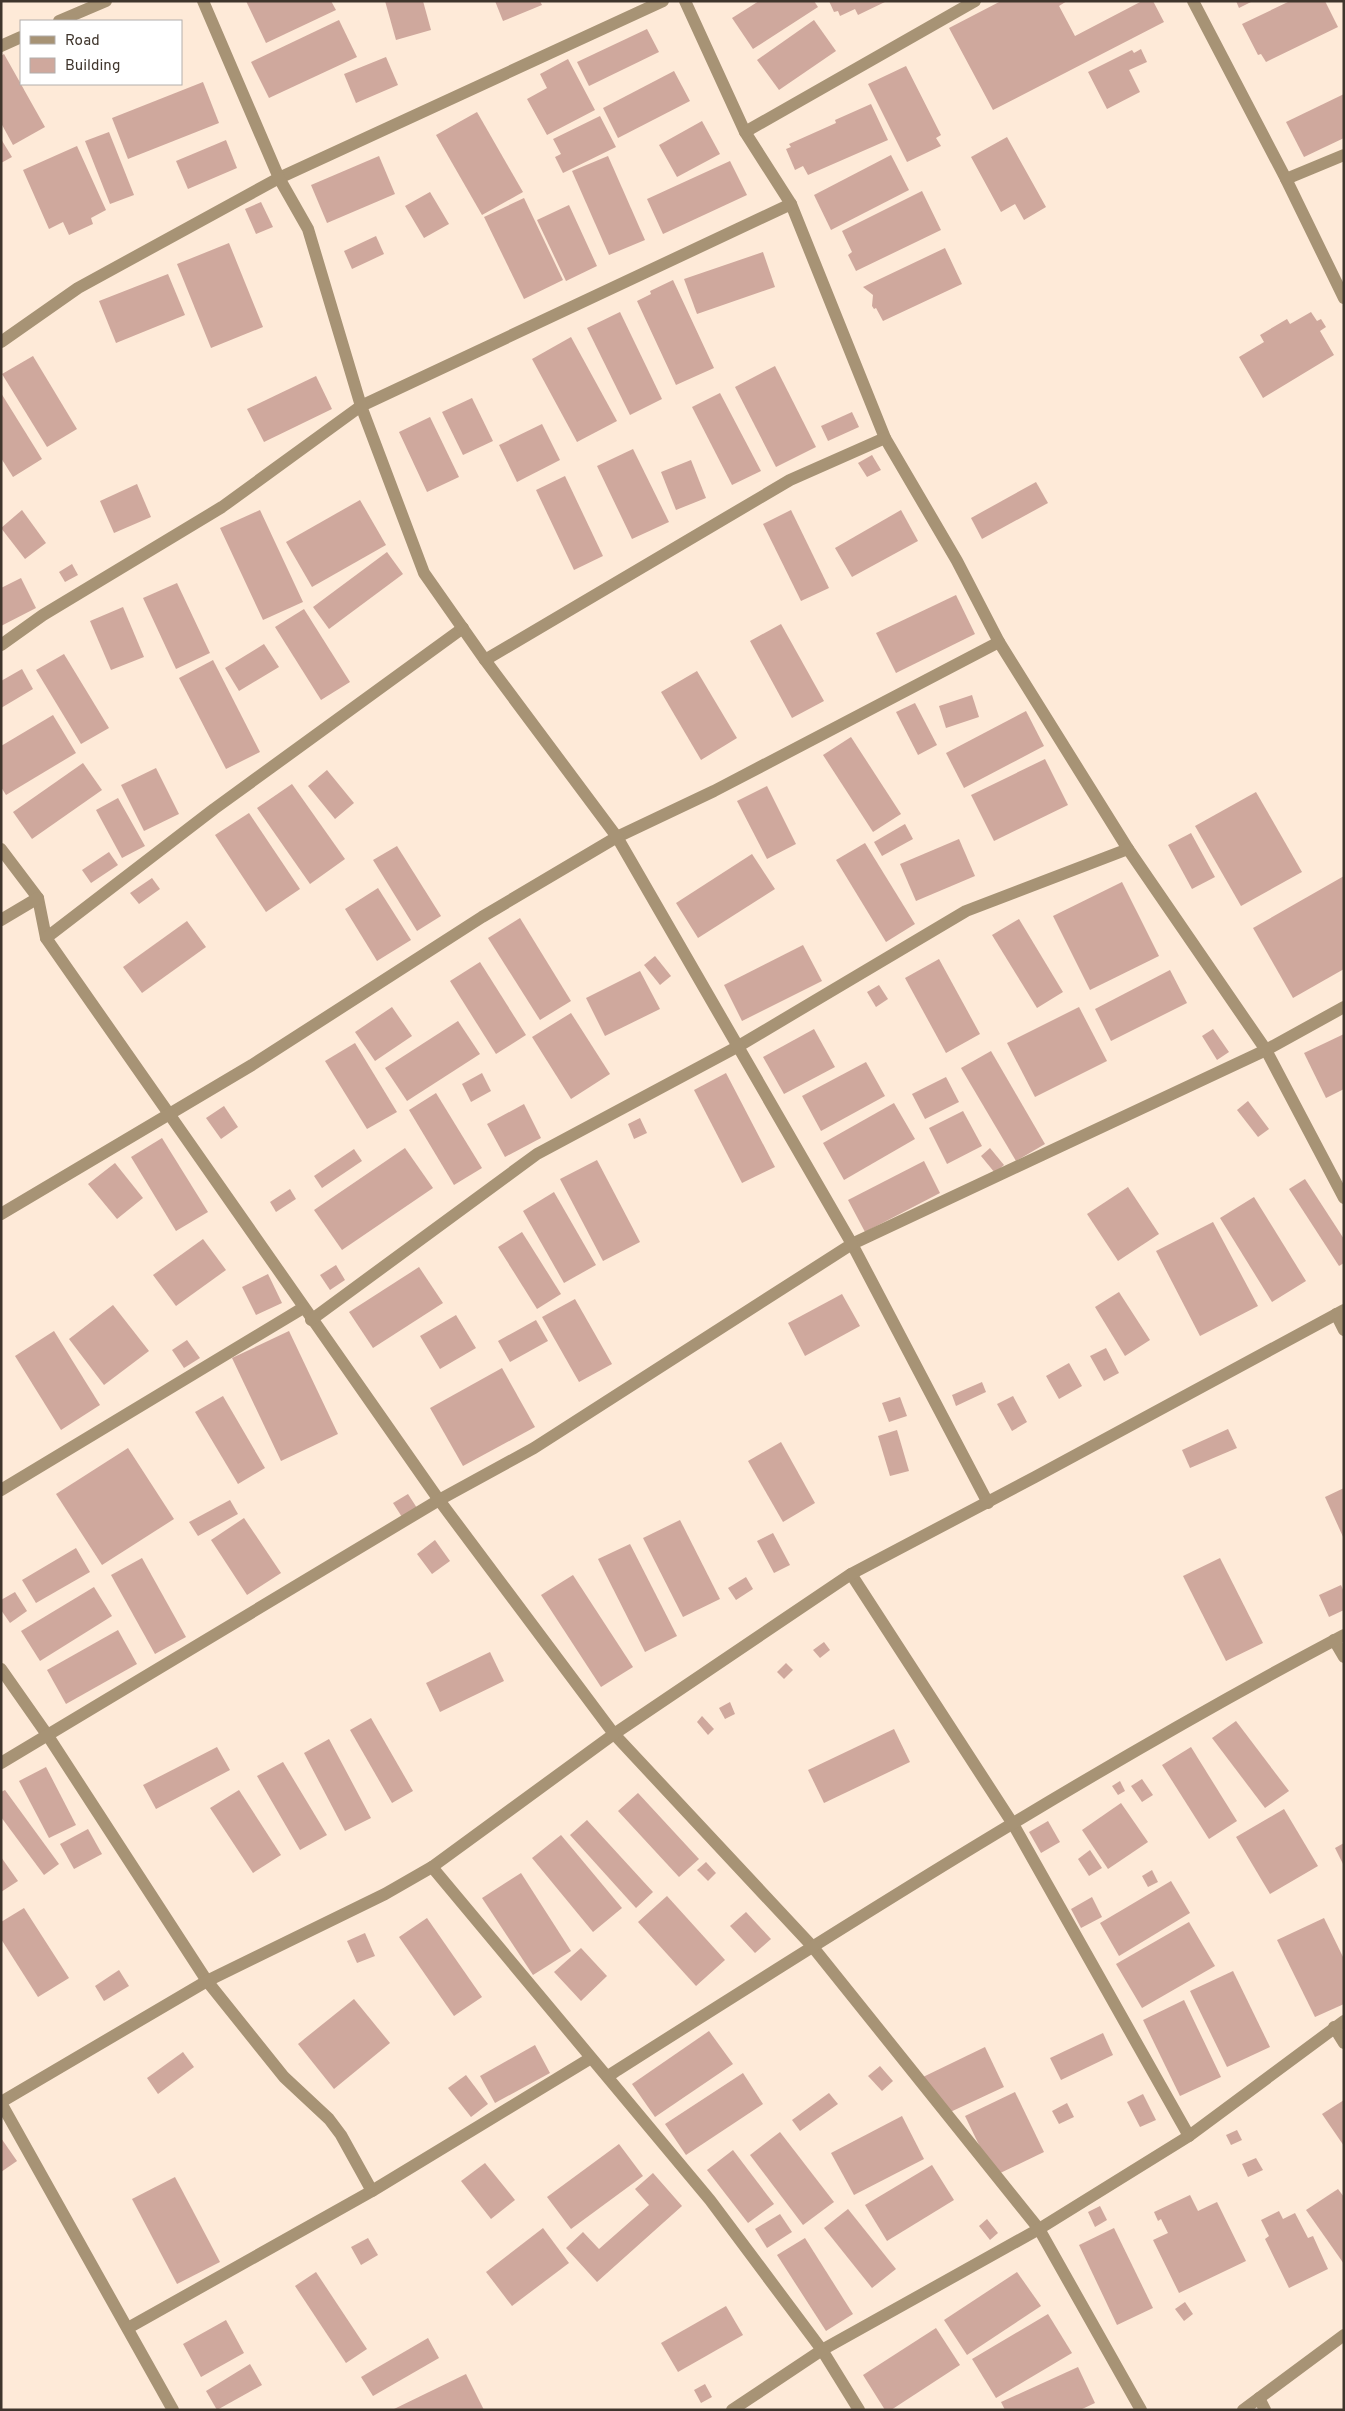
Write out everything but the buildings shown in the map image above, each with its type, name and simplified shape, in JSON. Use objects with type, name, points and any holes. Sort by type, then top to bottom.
[{"type":"street","points":[[61,20],[106,1]]},
{"type":"street","points":[[203,1],[279,178],[308,229],[361,406],[424,573],[485,660],[617,837],[852,1244],[988,1503]]},
{"type":"street","points":[[1,342],[78,288],[279,178],[663,1]]},
{"type":"street","points":[[685,1],[745,132],[791,204],[884,438],[957,561],[999,642],[1128,849],[1266,1050],[1344,1198]]},
{"type":"street","points":[[745,132],[975,1]]},
{"type":"street","points":[[1193,1],[1286,179],[1344,298]]},
{"type":"street","points":[[1,46],[20,37]]},
{"type":"street","points":[[1286,179],[1344,155]]},
{"type":"street","points":[[1,645],[43,615],[222,507],[361,406],[791,204]]},
{"type":"street","points":[[485,660],[782,484],[884,438]]},
{"type":"street","points":[[46,938],[214,809],[463,628]]},
{"type":"street","points":[[1,1214],[252,1065],[482,917],[617,837],[714,791],[999,642]]},
{"type":"street","points":[[1,849],[38,898],[46,938],[311,1320],[439,1500],[614,1734],[812,1946],[1039,2229],[1141,2410]]},
{"type":"street","points":[[311,1320],[536,1154],[737,1047],[966,911],[1128,849]]},
{"type":"street","points":[[1,920],[38,898]]},
{"type":"street","points":[[1,1763],[439,1500],[534,1448],[852,1244],[1266,1050],[1344,1007]]},
{"type":"street","points":[[1,1490],[303,1308]]},
{"type":"street","points":[[173,2410],[1,2102],[208,1981],[385,1894],[432,1867],[614,1734],[851,1574],[988,1503],[1340,1312],[1344,1330]]},
{"type":"street","points":[[851,1574],[1013,1824],[1189,2136]]},
{"type":"street","points":[[608,2076],[812,1946],[1013,1824],[1274,1672],[1339,1638],[1344,1657]]},
{"type":"street","points":[[1,1669],[48,1736],[208,1981],[284,2076],[329,2119],[341,2135],[372,2191]]},
{"type":"street","points":[[432,1867],[710,2200],[822,2350],[859,2410]]},
{"type":"street","points":[[732,2410],[822,2350],[1039,2229],[1189,2136],[1339,2024],[1344,2043]]},
{"type":"street","points":[[128,2328],[372,2191],[591,2058]]},
{"type":"street","points":[[1243,2410],[1262,2404],[1344,2335]]}]
